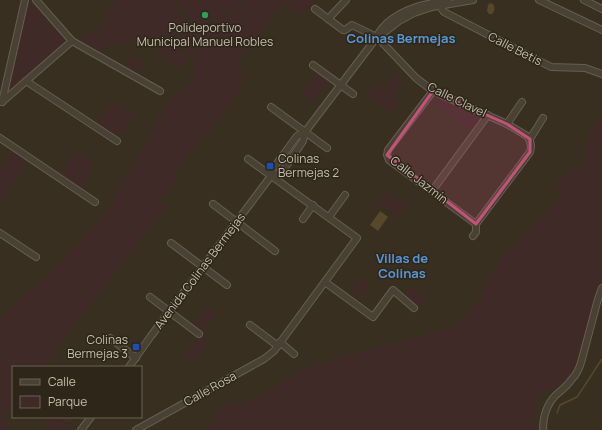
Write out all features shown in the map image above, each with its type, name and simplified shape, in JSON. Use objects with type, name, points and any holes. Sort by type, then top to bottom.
[{"type":"street","points":[[1,102],[25,0]]},
{"type":"street","points":[[36,0],[72,41],[160,91]]},
{"type":"street","points":[[328,19],[346,0]]},
{"type":"street","points":[[438,3],[448,0]]},
{"type":"street","name":"Avenida Colinas Bermejas","points":[[130,366],[271,176],[282,172],[303,141],[305,132],[377,37],[406,17],[438,3],[473,0]]},
{"type":"street","points":[[539,0],[602,30]]},
{"type":"street","points":[[584,0],[602,9]]},
{"type":"street","name":"Calle Betis","points":[[438,3],[444,12],[551,67],[585,68],[602,74]]},
{"type":"street","points":[[315,9],[342,30],[345,30],[352,25],[377,37]]},
{"type":"street","name":"Calle Clavel","points":[[377,37],[416,78],[433,91],[507,124],[530,139]]},
{"type":"street","points":[[1,102],[72,41]]},
{"type":"street","points":[[313,65],[353,94]]},
{"type":"street","points":[[26,81],[117,140]]},
{"type":"street","name":"Calle Jazmín","points":[[433,91],[388,150],[387,156],[389,160],[476,224]]},
{"type":"street","points":[[507,124],[522,102]]},
{"type":"street","points":[[271,107],[327,148]]},
{"type":"street","points":[[432,191],[488,115]]},
{"type":"street","points":[[473,236],[476,232],[476,224],[530,152],[530,139],[544,118]]},
{"type":"street","points":[[0,138],[95,202]]},
{"type":"street","points":[[248,159],[329,217],[345,195]]},
{"type":"street","points":[[213,204],[275,251]]},
{"type":"street","points":[[302,219],[313,205]]},
{"type":"street","name":"Calle Rosa","points":[[136,430],[264,359],[274,351],[357,238],[329,217]]},
{"type":"street","points":[[0,233],[36,257]]},
{"type":"street","points":[[171,243],[227,285]]},
{"type":"street","points":[[325,282],[373,317],[393,290],[414,308]]},
{"type":"street","points":[[543,430],[544,416],[551,401],[574,378],[582,360],[602,288]]},
{"type":"street","points":[[150,297],[199,334]]},
{"type":"street","points":[[250,325],[294,354]]},
{"type":"street","points":[[110,338],[136,358]]},
{"type":"street","points":[[81,430],[90,418]]},
{"type":"highlighted area","points":[[433,91],[507,124],[530,139],[530,152],[476,224],[387,155]]},
{"type":"green space","points":[[29,0],[66,42],[8,91]]},
{"type":"green space","points":[[114,0],[149,0],[109,45],[100,52],[79,39],[103,27],[107,21],[107,14],[111,10]]},
{"type":"green space","points":[[150,0],[173,0],[172,3],[197,35],[249,0],[317,0],[301,14],[281,2],[261,32],[241,55],[238,62],[243,81],[234,97],[209,132],[189,152],[175,173],[178,179],[159,202],[166,206],[43,366],[12,366],[12,405],[6,413],[0,417],[0,318],[43,279],[103,217],[152,133],[171,97],[196,78],[192,54],[159,35],[148,40],[138,38],[122,44],[111,44]]},
{"type":"green space","name":"Polideportivo Municipal Manuel Robles","points":[[177,0],[247,0],[197,31]]},
{"type":"green space","points":[[163,41],[189,55],[182,68],[156,53]]},
{"type":"green space","points":[[130,56],[142,63],[138,71],[126,65]]},
{"type":"green space","points":[[318,71],[329,79],[313,101],[302,93]]},
{"type":"green space","points":[[395,74],[404,81],[393,97],[399,101],[391,113],[366,95],[375,84],[384,90]]},
{"type":"green space","points":[[434,93],[482,115],[473,131],[430,100]]},
{"type":"green space","points":[[113,102],[134,115],[121,134],[113,134],[98,124]]},
{"type":"green space","points":[[602,117],[602,276],[580,354],[566,382],[539,395],[531,421],[535,430],[201,430],[217,421],[215,415],[235,401],[239,408],[306,368],[454,327],[477,303],[501,258],[561,196],[555,182],[586,162],[591,127]]},
{"type":"green space","points":[[300,137],[301,139],[279,169],[277,169],[277,167]]},
{"type":"green space","points":[[13,152],[27,161],[0,202],[0,172]]},
{"type":"green space","points":[[76,153],[92,162],[83,189],[60,174]]},
{"type":"green space","points":[[386,192],[406,206],[398,217],[378,203]]},
{"type":"green space","points":[[361,277],[369,283],[358,298],[351,292]]},
{"type":"green space","points":[[411,286],[427,298],[419,307],[404,294]]},
{"type":"green space","points":[[208,306],[216,313],[202,332],[193,326]]},
{"type":"green space","points":[[199,337],[208,344],[192,364],[183,357]]},
{"type":"green space","points":[[3,416],[9,426],[3,430],[0,430],[0,418]]},
{"type":"green space","points":[[48,418],[58,418],[74,430],[52,430],[44,424]]},
{"type":"shaded area","points":[[490,3],[493,4],[494,8],[494,12],[492,14],[489,14],[487,11]]},
{"type":"shaded area","points":[[380,211],[388,217],[378,231],[370,225]]},
{"type":"waterway","points":[[557,413],[560,405],[577,397],[602,359]]},
{"type":"place","name":"Polideportivo Municipal Manuel Robles","points":[[205,15]]},
{"type":"place","name":"Colinas Bermejas 2","points":[[270,166]]},
{"type":"place","name":"Colinas Bermejas 3","points":[[136,347]]},
{"type":"district","name":"Colinas Bermejas","points":[[401,38]]},
{"type":"district","name":"Villas de Colinas","points":[[402,266]]}]
